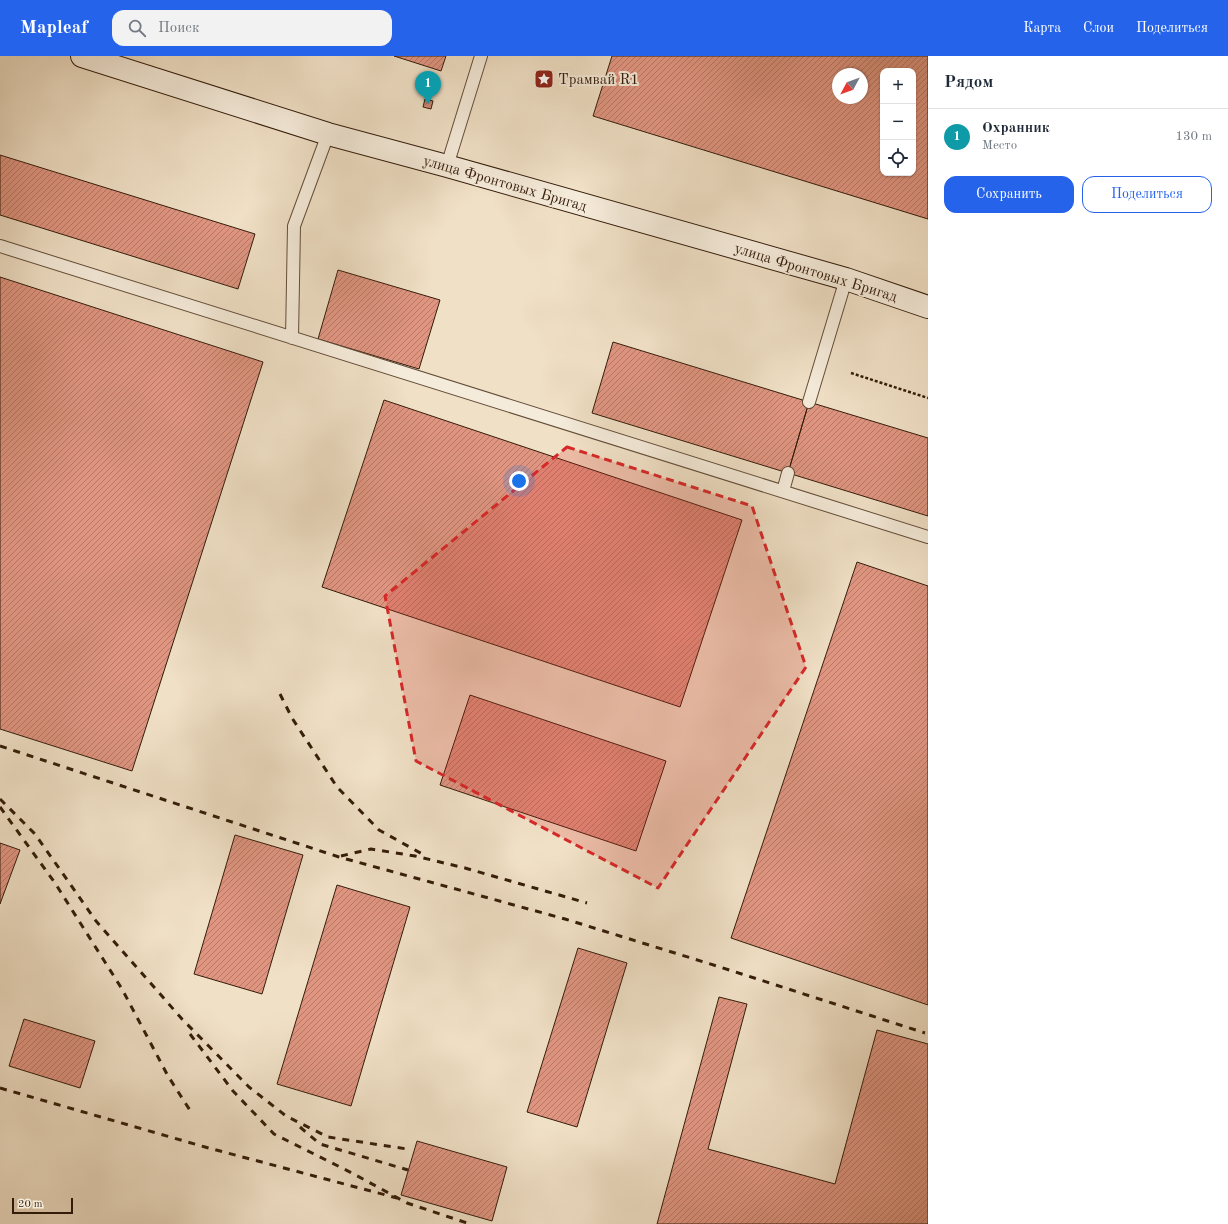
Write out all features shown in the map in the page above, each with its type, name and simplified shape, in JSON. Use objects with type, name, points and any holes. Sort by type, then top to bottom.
[{"type":"main road","name":"улица Фронтовых Бригад","points":[[82,56],[328,134],[846,278],[928,307]]},
{"type":"lane","points":[[447,166],[481,56]]},
{"type":"lane","points":[[292,338],[294,226],[328,134]]},
{"type":"lane","points":[[0,246],[928,537]]},
{"type":"lane","points":[[809,402],[846,278]]},
{"type":"lane","points":[[783,491],[788,473]]},
{"type":"path","points":[[850,373],[928,398]]},
{"type":"highlighted area","points":[[567,447],[752,506],[806,667],[658,888],[416,761],[385,596]]},
{"type":"building","points":[[394,56],[446,56],[441,71]]},
{"type":"building","points":[[612,56],[928,56],[928,219],[593,116]]},
{"type":"building","points":[[425,99],[433,101],[431,109],[423,107]]},
{"type":"building","points":[[0,155],[255,234],[238,289],[0,215]]},
{"type":"building","points":[[338,270],[440,300],[419,369],[318,339]]},
{"type":"building","points":[[0,277],[263,362],[132,771],[0,729]]},
{"type":"building","points":[[613,342],[809,402],[788,473],[592,413]]},
{"type":"building","points":[[384,400],[742,520],[680,707],[322,587]]},
{"type":"building","points":[[809,402],[928,438],[928,516],[788,473]]},
{"type":"building","points":[[857,562],[928,586],[928,1005],[731,938]]},
{"type":"building","points":[[470,695],[666,761],[636,851],[440,785]]},
{"type":"building","points":[[235,835],[303,855],[262,994],[194,974]]},
{"type":"building","points":[[0,843],[20,850],[0,904]]},
{"type":"building","points":[[337,885],[410,907],[351,1106],[277,1084]]},
{"type":"building","points":[[578,948],[627,963],[577,1127],[527,1112]]},
{"type":"building","points":[[719,997],[747,1004],[708,1149],[835,1184],[877,1030],[928,1044],[928,1224],[657,1224]]},
{"type":"building","points":[[24,1019],[95,1041],[80,1088],[9,1066]]},
{"type":"building","points":[[417,1141],[507,1167],[492,1221],[401,1195]]},
{"type":"railway","points":[[280,694],[292,718],[337,787],[379,830],[424,855]]},
{"type":"railway","points":[[0,746],[339,857],[565,919],[925,1033]]},
{"type":"railway","points":[[0,799],[35,834],[96,921],[182,1019],[249,1087],[286,1116],[328,1137],[407,1149]]},
{"type":"railway","points":[[0,807],[55,883],[122,989],[168,1076],[193,1115]]},
{"type":"railway","points":[[341,856],[371,849],[415,856],[465,868],[587,903]]},
{"type":"railway","points":[[190,1034],[233,1091],[274,1134],[352,1173],[407,1203],[470,1224]]},
{"type":"railway","points":[[0,1088],[205,1147],[397,1198]]},
{"type":"railway","points":[[300,1127],[320,1144],[408,1170]]},
{"type":"place","name":"Трамвай R1","points":[[544,79]]},
{"type":"place","name":"Охранник","points":[[428,104]]}]
